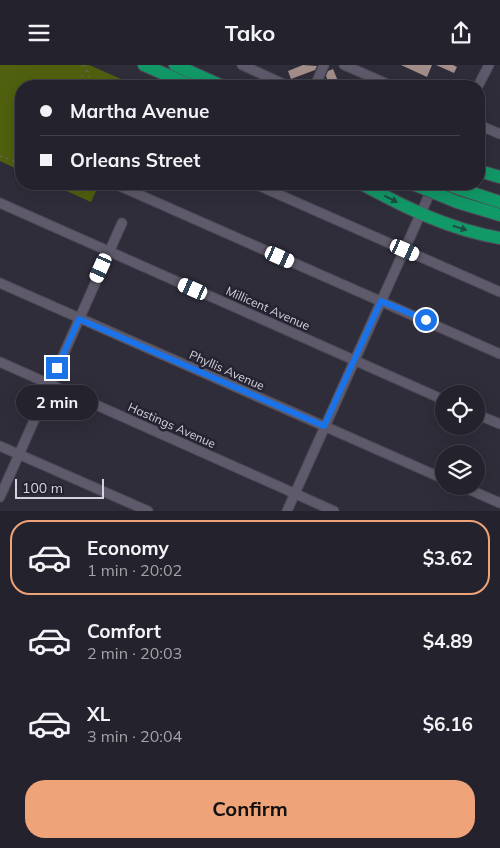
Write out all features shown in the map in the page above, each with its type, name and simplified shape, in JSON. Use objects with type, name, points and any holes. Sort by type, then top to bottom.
[{"type":"highway","points":[[144,65],[178,80]]},
{"type":"highway","points":[[175,65],[209,80]]},
{"type":"highway","points":[[485,173],[500,177]]},
{"type":"highway","points":[[374,190],[421,213],[462,229],[500,238]]},
{"type":"highway","points":[[435,190],[460,197],[500,202]]},
{"type":"highway","points":[[452,190],[460,197],[500,215]]},
{"type":"street","points":[[242,65],[275,80]]},
{"type":"street","points":[[318,80],[324,65]]},
{"type":"street","points":[[344,65],[376,80]]},
{"type":"street","points":[[481,80],[488,65]]},
{"type":"street","points":[[485,128],[500,134]]},
{"type":"street","points":[[129,190],[500,354]]},
{"type":"street","points":[[268,190],[500,292]]},
{"type":"street","points":[[287,511],[431,190]]},
{"type":"street","name":"Millicent Avenue","points":[[0,203],[435,396]]},
{"type":"street","points":[[0,497],[122,223]]},
{"type":"street","name":"Phyllis Avenue","points":[[0,283],[435,475]]},
{"type":"street","name":"Hastings Avenue","points":[[0,362],[334,511]]},
{"type":"street","points":[[485,418],[500,425]]},
{"type":"street","points":[[0,446],[148,511]]},
{"type":"street","points":[[482,495],[500,503]]},
{"type":"path","points":[[83,65],[88,69],[91,77],[90,80]]},
{"type":"path","points":[[77,80],[81,78],[88,69]]},
{"type":"path","points":[[0,156],[15,161]]},
{"type":"green space","points":[[0,65],[89,65],[123,80],[15,80],[15,168],[0,161]]},
{"type":"green space","points":[[64,190],[96,190],[91,202]]},
{"type":"building","points":[[303,65],[317,66],[315,70],[291,79],[288,71]]},
{"type":"building","points":[[401,65],[432,65],[427,77]]},
{"type":"building","points":[[436,65],[453,65],[457,67],[454,73]]},
{"type":"building","points":[[333,69],[338,80],[328,80],[326,76],[328,71]]},
{"type":"route","points":[[57,368],[79,319],[324,426],[381,301],[426,320]]}]
